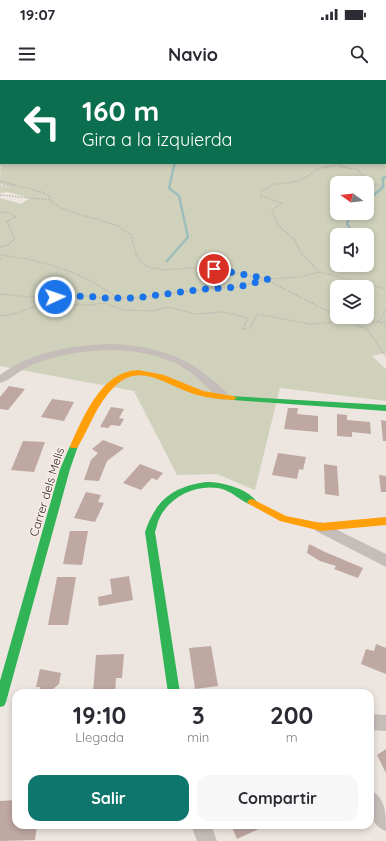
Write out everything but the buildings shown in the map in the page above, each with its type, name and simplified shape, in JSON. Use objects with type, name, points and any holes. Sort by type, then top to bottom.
[{"type":"street","points":[[0,380],[8,373],[40,357],[62,351],[90,347],[124,348],[153,351],[179,361],[205,378],[224,397]]},
{"type":"street","name":"Carrer dels Melis","points":[[0,702],[65,469],[76,442],[107,389],[117,379],[126,374],[135,372],[145,373],[166,378],[200,393],[224,397],[386,408]]},
{"type":"street","points":[[173,689],[150,532],[156,515],[172,497],[190,488],[207,484],[226,487],[241,494],[283,519],[321,527],[386,561]]},
{"type":"street","points":[[321,527],[386,521]]},
{"type":"street","points":[[374,722],[386,723]]},
{"type":"street","points":[[374,805],[386,821]]},
{"type":"street","points":[[202,829],[207,841]]},
{"type":"path","points":[[319,272],[301,253],[295,240],[278,225],[272,211],[280,203],[261,196],[262,190],[269,188],[273,184],[284,184],[311,176],[316,169],[340,164]]},
{"type":"path","points":[[336,165],[355,167],[365,174],[372,184],[386,187]]},
{"type":"path","points":[[0,181],[45,192],[50,196],[51,200],[56,206],[70,213],[113,224],[131,235],[136,255],[139,260],[153,268],[214,269],[268,279],[330,312]]},
{"type":"path","points":[[0,186],[16,185]]},
{"type":"path","points":[[0,195],[51,200]]},
{"type":"path","points":[[0,212],[8,213],[16,217],[8,221],[15,239],[8,245],[0,247]]},
{"type":"path","points":[[0,255],[18,256],[58,268],[93,282],[109,294],[122,299]]},
{"type":"path","points":[[0,294],[30,297],[87,296],[122,299],[184,293],[204,289],[238,287],[268,279],[299,277],[319,272],[386,289]]},
{"type":"path","points":[[0,316],[14,314],[35,306],[58,304],[90,305],[104,303],[124,310],[154,311],[169,307],[196,314],[223,312],[248,318],[242,329],[250,328],[257,314],[310,324],[330,322]]},
{"type":"path","points":[[378,322],[386,310]]},
{"type":"path","points":[[374,322],[386,322]]},
{"type":"path","points":[[378,322],[386,326]]},
{"type":"path","points":[[355,324],[370,332],[386,357]]},
{"type":"green space","points":[[1,164],[386,164],[386,353],[372,356],[386,369],[386,401],[280,388],[255,490],[217,474],[177,475],[134,391],[0,366],[0,198],[21,204],[30,198],[8,192],[0,193],[0,187],[11,187],[0,184]]},
{"type":"waterway","points":[[167,261],[188,237],[179,196],[169,188],[174,166]]},
{"type":"waterway","points":[[374,195],[383,187],[383,178],[386,177]]},
{"type":"waterway","points":[[348,220],[347,224],[350,228]]},
{"type":"traffic: fast","points":[[233,398],[386,408]]},
{"type":"traffic: fast","points":[[0,702],[65,469],[74,446]]},
{"type":"traffic: fast","points":[[173,689],[150,532],[154,519],[169,500],[186,489],[196,486],[215,485],[225,487],[252,502]]},
{"type":"traffic: slow","points":[[74,446],[96,403],[112,384],[121,377],[131,373],[138,372],[150,374],[200,393],[233,398]]},
{"type":"traffic: slow","points":[[252,502],[283,519],[321,527],[386,521]]},
{"type":"route","points":[[55,297],[87,296],[122,299],[135,298],[184,293],[204,289],[238,287],[268,279],[214,269]]}]
